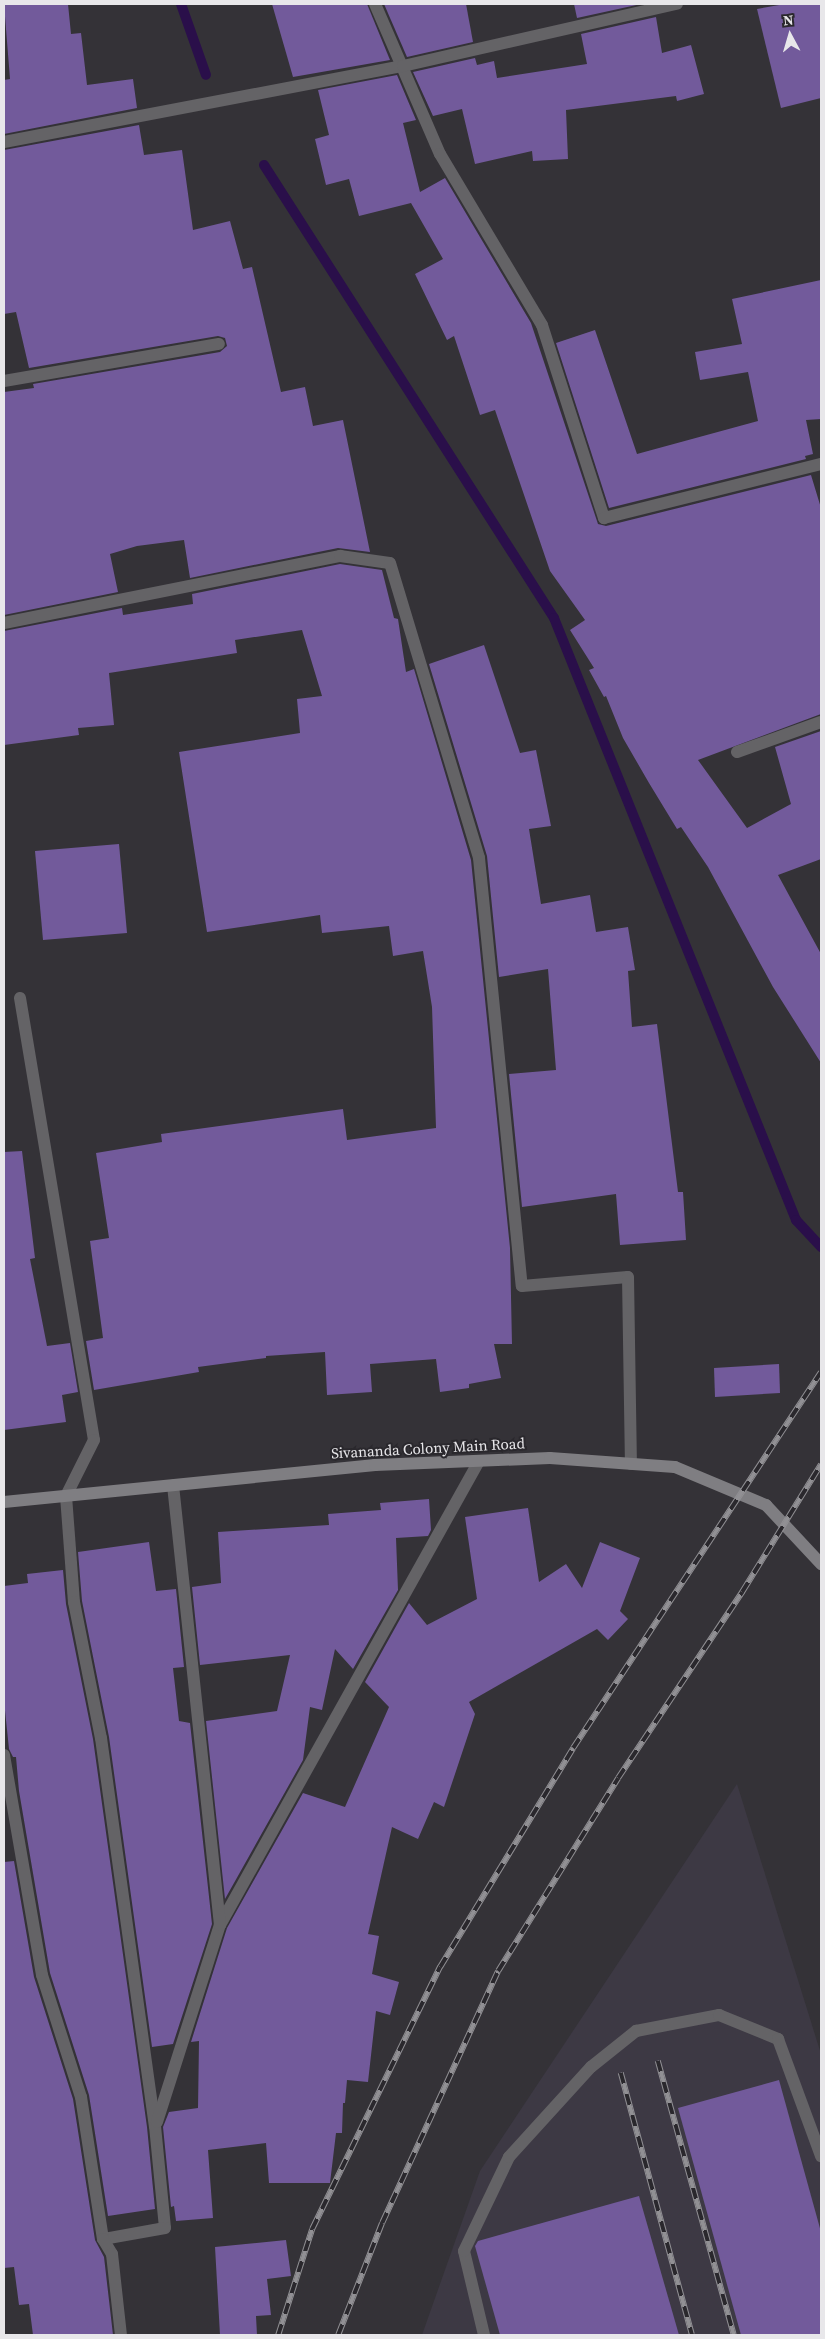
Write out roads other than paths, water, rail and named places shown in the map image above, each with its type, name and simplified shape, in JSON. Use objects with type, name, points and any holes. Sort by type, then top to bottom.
[{"type":"main road","name":"Sivananda Colony Main Road","points":[[4,1502],[375,1465],[550,1458],[675,1467],[766,1505],[821,1564]]},
{"type":"street","points":[[375,4],[440,154],[542,325],[604,518],[821,464]]},
{"type":"street","points":[[4,142],[403,66],[677,4]]},
{"type":"street","points":[[4,382],[219,344]]},
{"type":"street","points":[[4,623],[340,556],[390,563],[479,858],[522,1286],[628,1277],[630,1464]]},
{"type":"street","points":[[737,752],[821,722]]},
{"type":"street","points":[[20,998],[94,1440],[66,1496],[74,1602],[101,1738],[155,2126],[165,2228],[103,2239]]},
{"type":"street","points":[[155,2126],[220,1925],[479,1461]]},
{"type":"street","points":[[172,1486],[220,1925]]},
{"type":"street","points":[[4,1754],[42,1975],[81,2097],[103,2239],[112,2254],[121,2335]]},
{"type":"street","points":[[484,2335],[464,2251],[509,2157],[591,2067],[636,2031],[719,2015],[778,2039],[821,2156]]},
{"type":"waterway","points":[[181,4],[206,75]]},
{"type":"waterway","points":[[264,165],[554,618],[796,1220],[821,1247]]},
{"type":"railway","points":[[278,2335],[312,2229],[440,1967],[573,1748],[821,1372]]},
{"type":"railway","points":[[338,2335],[382,2223],[498,1971],[618,1778],[742,1592],[821,1464]]},
{"type":"railway","points":[[658,2061],[734,2335]]},
{"type":"railway","points":[[621,2073],[692,2335]]}]
